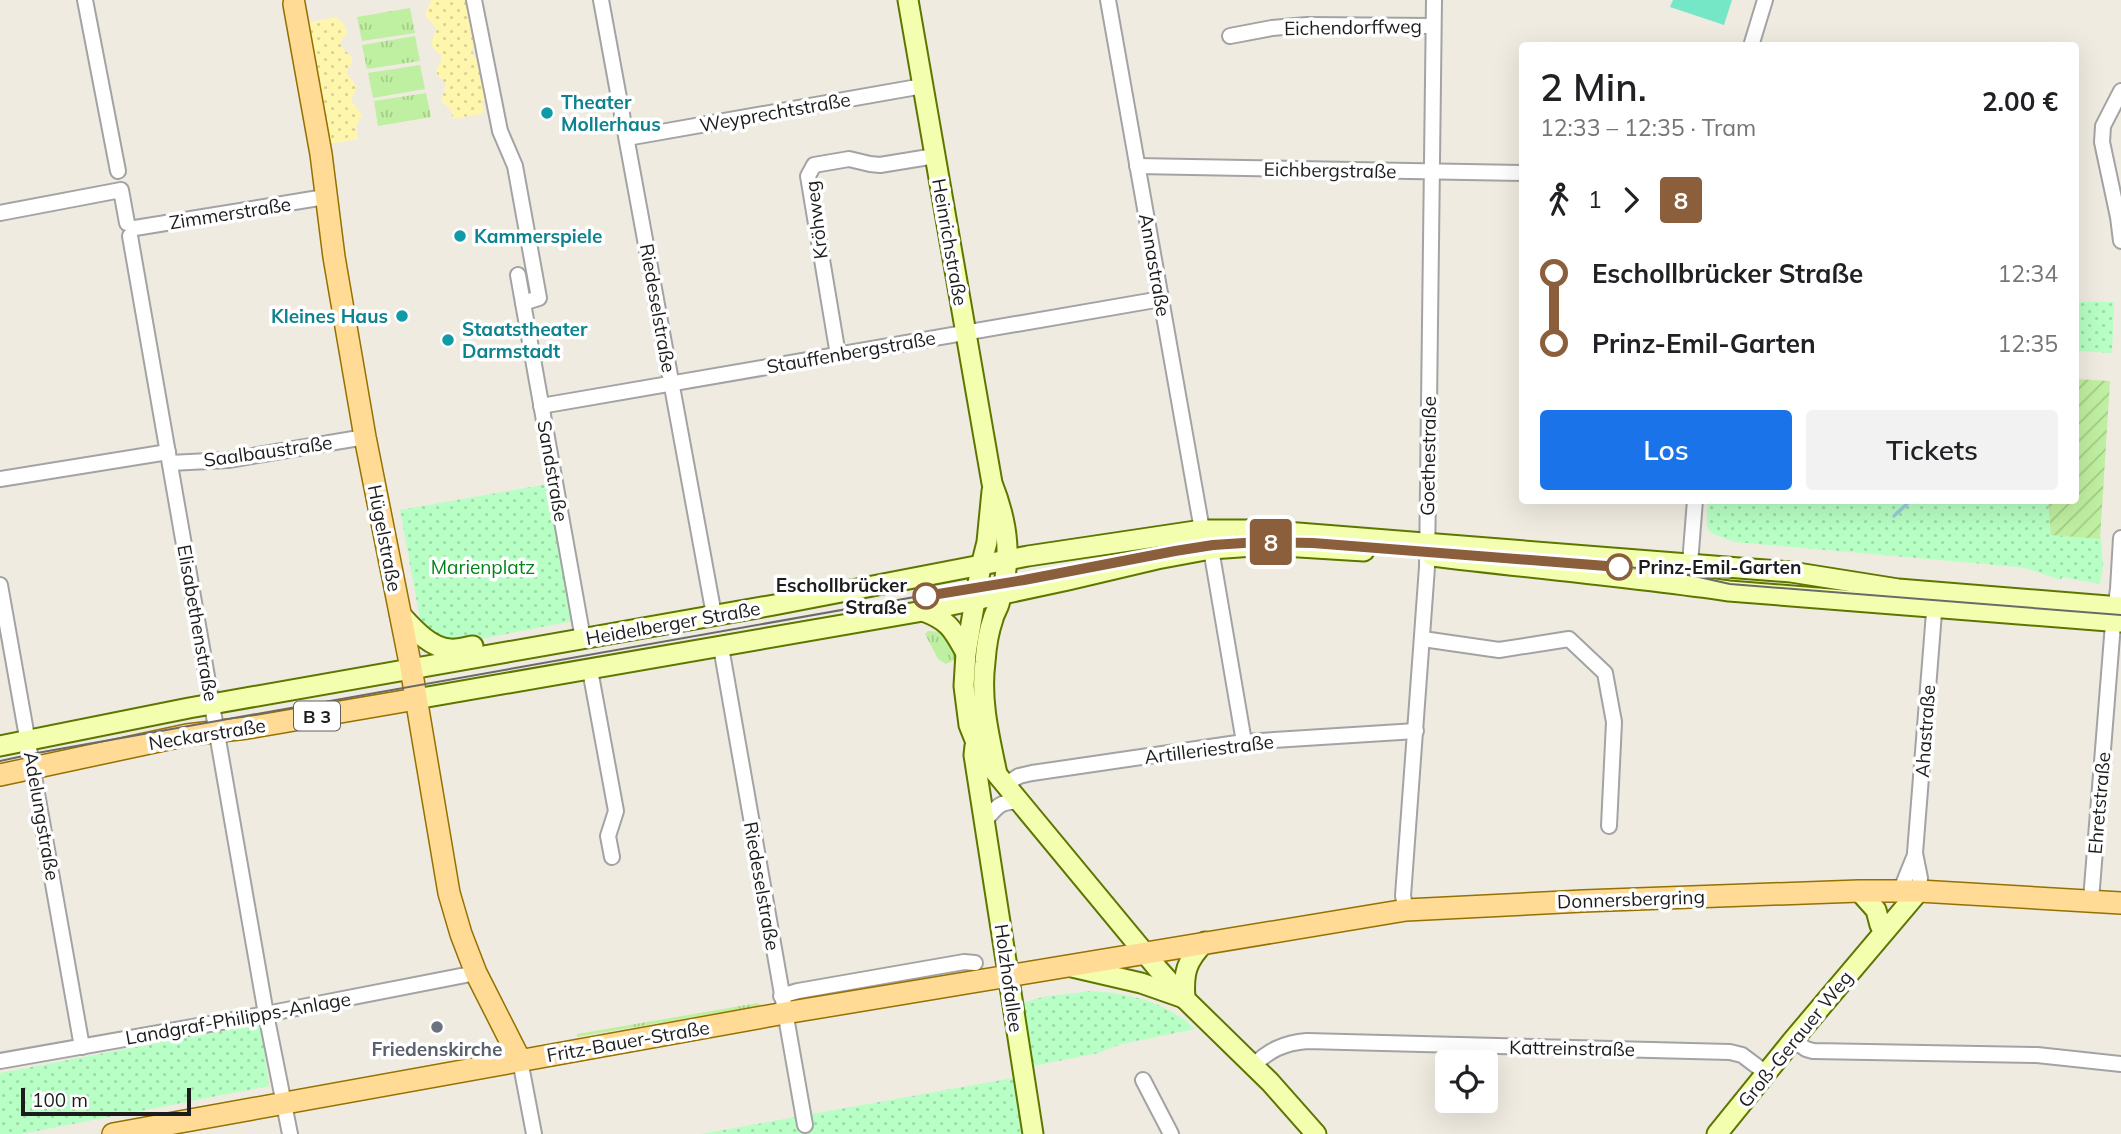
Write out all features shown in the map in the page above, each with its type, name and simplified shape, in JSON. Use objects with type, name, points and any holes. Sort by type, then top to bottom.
[{"type":"main road","name":"Heinrichstraße","points":[[908,0],[992,483],[1003,511],[1007,532],[1007,560],[1001,595]]},
{"type":"main road","name":"Hügelstraße","points":[[294,4],[321,154],[325,197],[365,437],[411,668],[449,893],[476,973],[520,1060]]},
{"type":"main road","name":"Heinrichstraße","points":[[976,600],[987,542],[992,483]]},
{"type":"main road","name":"Heidelberger Straße","points":[[411,668],[583,639],[1007,560],[1202,530],[1252,530],[1427,549],[1739,592],[1935,600],[2118,615]]},
{"type":"main road","name":"Heidelberger Straße","points":[[416,699],[923,611],[1211,549],[1268,545],[1427,549],[1791,572],[1898,589],[1935,600]]},
{"type":"main road","points":[[1688,584],[1690,564]]},
{"type":"main road","points":[[1001,595],[987,644],[983,685],[987,729],[1001,779]]},
{"type":"main road","points":[[976,600],[966,653],[964,685],[966,711],[975,741],[984,758],[1144,953],[1185,999],[1254,1066],[1317,1134]]},
{"type":"main road","points":[[923,611],[939,616],[951,627],[966,653]]},
{"type":"main road","points":[[400,614],[419,634],[451,650],[507,641],[528,648]]},
{"type":"main road","name":"Neckarstraße","points":[[0,746],[411,668]]},
{"type":"main road","name":"Neckarstraße","points":[[0,775],[187,735],[416,699]]},
{"type":"main road","name":"Holzhofallee","points":[[975,741],[974,755],[1033,1134]]},
{"type":"main road","points":[[1859,891],[1876,910],[1881,925]]},
{"type":"main road","name":"Donnersbergring","points":[[1144,953],[1406,910],[1859,891],[2121,903]]},
{"type":"main road","name":"Groß-Gerauer Weg","points":[[1873,944],[1881,925],[1910,892]]},
{"type":"main road","name":"Groß-Gerauer Weg","points":[[1717,1134],[1882,936],[1910,892]]},
{"type":"main road","points":[[1185,999],[1188,962],[1205,942]]},
{"type":"main road","name":"Fritz-Bauer-Straße","points":[[113,1134],[520,1060],[783,1005],[1008,976],[1144,953]]},
{"type":"main road","points":[[1068,966],[1141,983],[1185,999]]},
{"type":"street","points":[[85,0],[118,171]]},
{"type":"street","points":[[474,0],[500,131],[515,166],[539,298],[523,303]]},
{"type":"street","name":"Riedeselstraße","points":[[601,0],[714,615]]},
{"type":"street","name":"Annastraße","points":[[1108,0],[1202,530]]},
{"type":"street","name":"Goethestraße","points":[[1406,910],[1404,883],[1423,639],[1427,549],[1434,0]]},
{"type":"street","points":[[1752,42],[1765,0]]},
{"type":"street","name":"Eichendorffweg","points":[[1230,36],[1307,24],[1433,26]]},
{"type":"street","name":"Weyprechtstraße","points":[[627,138],[923,86]]},
{"type":"street","points":[[2121,91],[2103,126],[2102,142],[2121,241]]},
{"type":"street","name":"Kröhweg","points":[[838,355],[808,176],[814,165],[849,159],[880,164],[935,156]]},
{"type":"street","name":"Eichbergstraße","points":[[1138,166],[1519,173]]},
{"type":"street","name":"Elisabethenstraße","points":[[0,213],[121,190],[131,229],[266,1014],[290,1134]]},
{"type":"street","name":"Zimmerstraße","points":[[131,229],[325,197]]},
{"type":"street","name":"Sandstraße","points":[[518,275],[583,639]]},
{"type":"street","name":"Stauffenbergstraße","points":[[541,405],[1161,299]]},
{"type":"street","name":"Saalbaustraße","points":[[0,479],[169,457],[228,460],[365,437]]},
{"type":"street","points":[[1690,564],[1695,504]]},
{"type":"street","name":"Ehretstraße","points":[[2091,900],[2118,615],[2121,538]]},
{"type":"street","points":[[1211,549],[1244,742]]},
{"type":"street","name":"Adelungstraße","points":[[0,585],[82,1047]]},
{"type":"street","name":"Ahastraße","points":[[1910,892],[1920,878],[1915,853],[1935,600]]},
{"type":"street","points":[[1423,639],[1499,650],[1569,639],[1605,673],[1614,722],[1609,826]]},
{"type":"street","name":"Riedeselstraße","points":[[721,647],[806,1125]]},
{"type":"street","points":[[590,670],[616,811],[608,836],[612,857]]},
{"type":"street","name":"Artilleriestraße","points":[[1001,779],[1244,742],[1416,731]]},
{"type":"street","points":[[985,821],[996,806],[1003,802],[1020,802]]},
{"type":"street","name":"Fritz-Bauer-Straße","points":[[783,1005],[799,991],[964,962],[975,963]]},
{"type":"street","name":"Landgraf-Philipps-Anlage","points":[[0,1061],[266,1014],[476,973]]},
{"type":"street","points":[[1793,1040],[1813,1051],[2037,1055],[2121,1064]]},
{"type":"street","name":"Kattreinstraße","points":[[1254,1066],[1276,1048],[1307,1041],[1730,1052],[1746,1058],[1766,1073]]},
{"type":"street","points":[[520,1060],[534,1134]]},
{"type":"street","points":[[1143,1080],[1171,1134]]},
{"type":"green space","points":[[1673,0],[1732,0],[1724,25],[1670,7]]},
{"type":"green space","points":[[410,8],[415,33],[362,41],[357,17]]},
{"type":"green space","points":[[415,36],[420,61],[367,69],[362,45]]},
{"type":"green space","points":[[420,65],[425,89],[373,98],[368,73]]},
{"type":"green space","points":[[426,93],[431,117],[378,126],[374,101]]},
{"type":"green space","points":[[2079,302],[2114,302],[2112,353],[2079,351]]},
{"type":"green space","points":[[2079,379],[2110,381],[2100,539],[2051,535],[2048,504],[2079,504]]},
{"type":"green space","name":"Marienplatz","points":[[548,484],[573,621],[459,643],[438,638],[421,624],[400,510]]},
{"type":"green space","name":"Prinz-Emil-Garten","points":[[1708,504],[2048,504],[2051,535],[2101,539],[2103,567],[2100,584],[2062,577],[2061,580],[2025,568],[1735,542],[1712,533],[1707,526]]},
{"type":"green space","points":[[866,609],[867,613],[448,686],[448,683]]},
{"type":"green space","points":[[928,631],[947,636],[958,653],[956,659],[946,664],[938,659],[925,634]]},
{"type":"green space","points":[[1091,991],[1146,1001],[1172,1012],[1195,1029],[1033,1066],[1023,1003],[1043,997]]},
{"type":"green space","points":[[758,1003],[760,1006],[577,1037],[577,1034]]},
{"type":"green space","points":[[261,1023],[269,1086],[21,1134],[0,1134],[0,1073]]},
{"type":"green space","points":[[1019,1077],[1028,1134],[701,1134],[996,1081]]},
{"type":"sand","points":[[431,0],[469,0],[477,45],[472,47],[474,58],[479,57],[487,100],[482,101],[484,113],[453,119],[451,110],[441,101],[446,84],[436,70],[441,56],[431,45],[436,28],[425,15]]},
{"type":"sand","points":[[336,17],[345,25],[347,33],[341,44],[352,58],[346,72],[357,87],[351,100],[362,115],[356,127],[358,139],[329,144],[307,23]]},
{"type":"waterway","points":[[1894,516],[1907,504]]},
{"type":"tram line","name":"8","points":[[926,596],[1175,551],[1259,542],[1313,543],[1619,567]]},
{"type":"tram line","points":[[0,761],[1213,545],[1313,543],[1651,569],[1730,584],[2121,615]]},
{"type":"place","name":"Theater Mollerhaus","points":[[547,113]]},
{"type":"place","name":"Kammerspiele","points":[[460,236]]},
{"type":"place","name":"Kleines Haus","points":[[402,316]]},
{"type":"place","name":"Staatstheater Darmstadt","points":[[448,340]]},
{"type":"place","name":"Prinz-Emil-Garten","points":[[1619,567]]},
{"type":"place","name":"Eschollbrücker Straße","points":[[926,596]]},
{"type":"place","name":"Friedenskirche","points":[[437,1027]]}]
